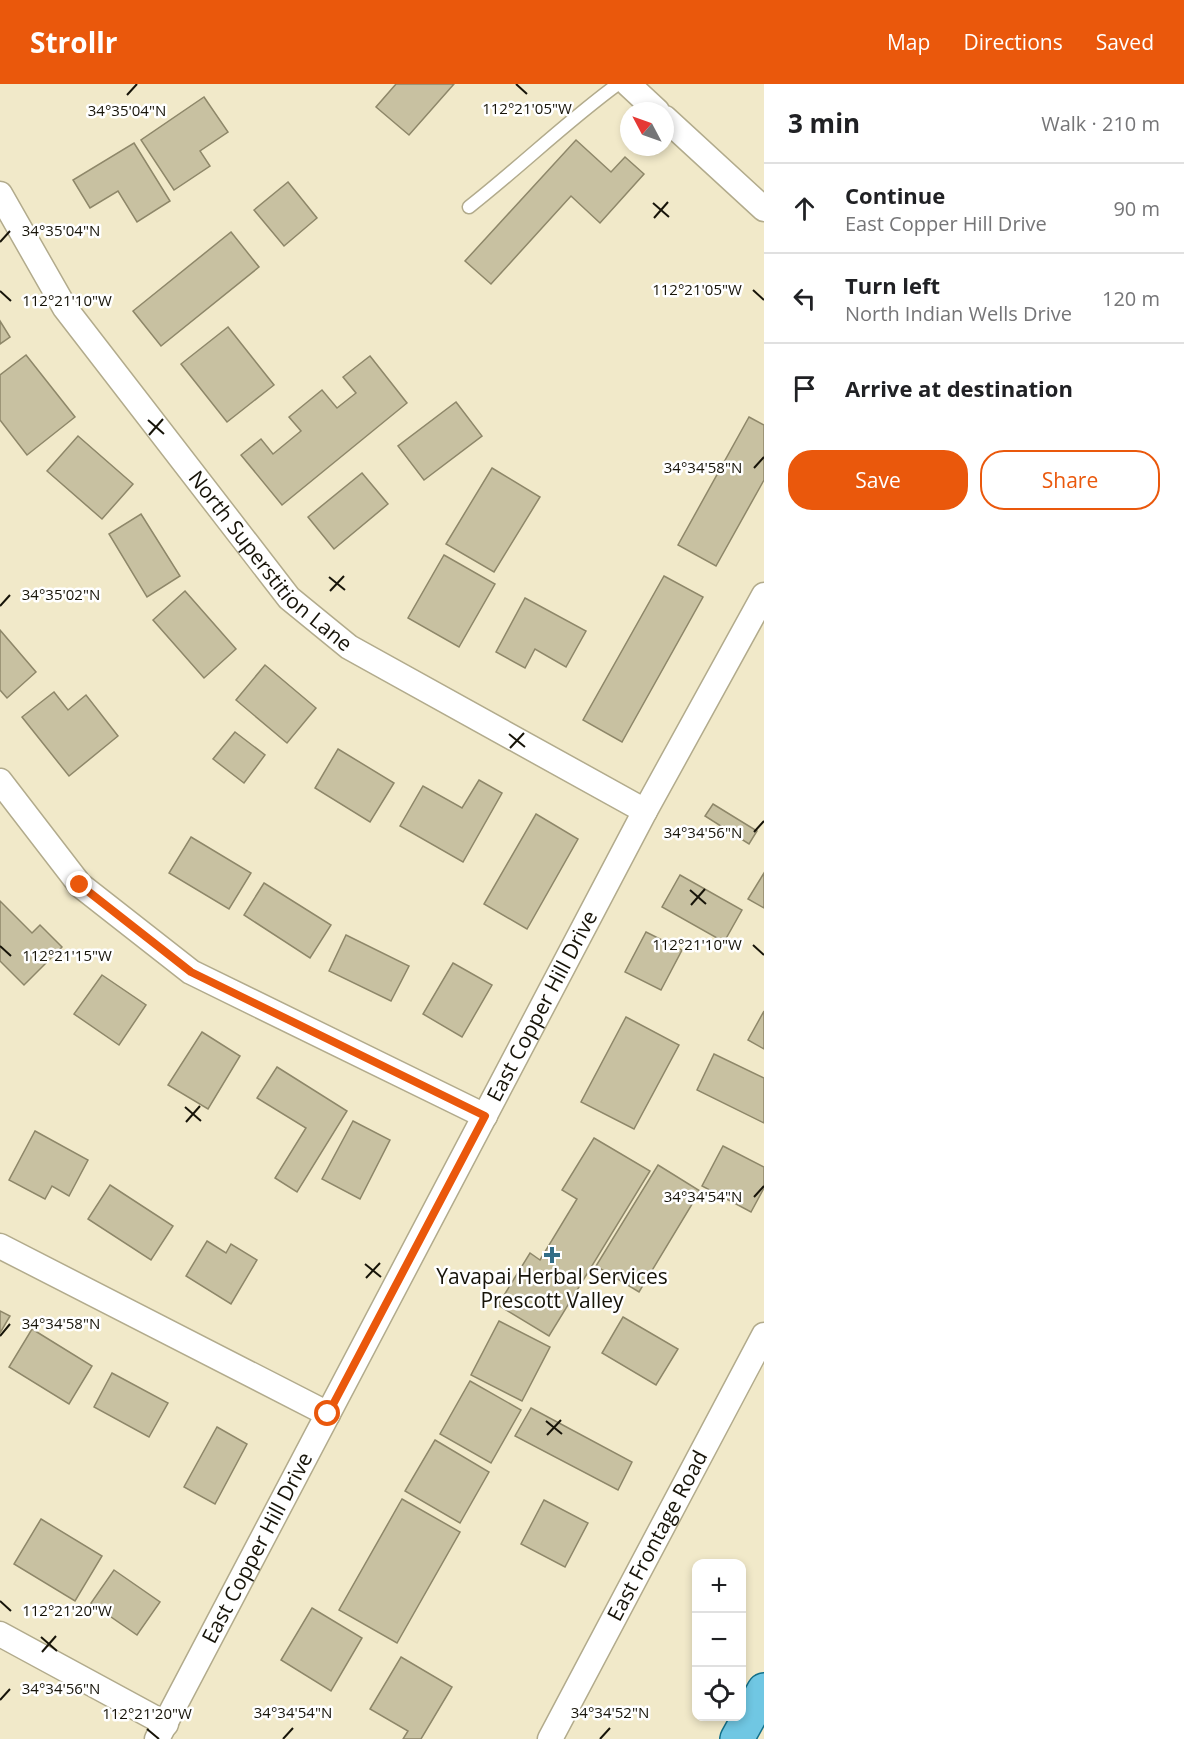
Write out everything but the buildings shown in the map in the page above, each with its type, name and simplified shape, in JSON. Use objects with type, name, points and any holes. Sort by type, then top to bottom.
[{"type":"main road","points":[[737,1739],[764,1690]]},
{"type":"street","points":[[628,84],[647,102]]},
{"type":"street","points":[[674,126],[764,209]]},
{"type":"street","name":"North Superstition Lane","points":[[0,194],[65,308],[289,598],[349,647],[645,811]]},
{"type":"street","name":"East Copper Hill Drive","points":[[161,1731],[645,811],[764,595]]},
{"type":"street","points":[[0,781],[80,885],[191,972],[485,1116]]},
{"type":"street","points":[[0,1246],[328,1414]]},
{"type":"street","name":"East Frontage Road","points":[[550,1739],[764,1335]]},
{"type":"street","points":[[0,1634],[161,1731]]},
{"type":"lane","points":[[470,207],[529,159],[581,111],[618,84]]},
{"type":"place","name":"Yavapai Herbal Services Prescott Valley","points":[[552,1255]]},
{"type":"route","points":[[80,885],[191,972],[485,1116],[328,1414]]}]
